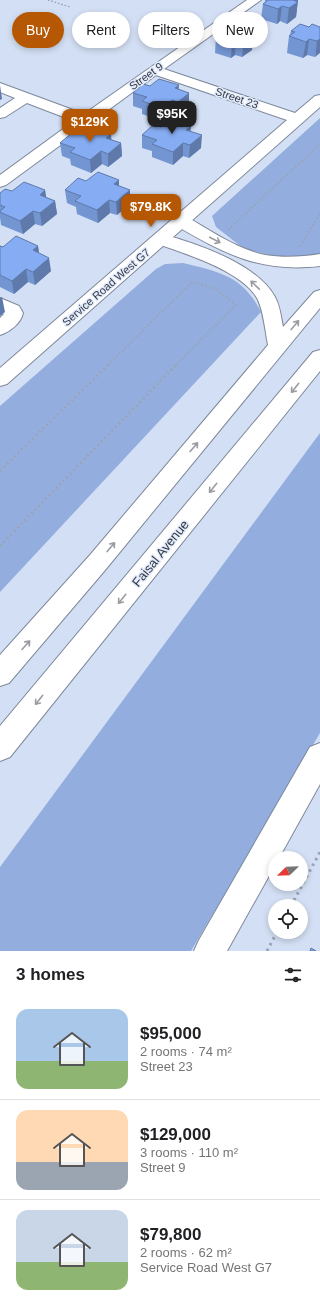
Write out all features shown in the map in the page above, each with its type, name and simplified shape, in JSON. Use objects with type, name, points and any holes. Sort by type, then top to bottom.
[{"type":"street","name":"Street 9","points":[[0,181],[154,70],[255,0]]},
{"type":"street","name":"Street 23","points":[[154,70],[297,119]]},
{"type":"street","points":[[0,87],[85,120]]},
{"type":"street","points":[[0,114],[26,97]]},
{"type":"street","name":"Service Road West G7","points":[[0,379],[320,100]]},
{"type":"street","points":[[182,221],[220,243],[255,258],[280,262],[320,260]]},
{"type":"street","points":[[161,239],[232,267],[246,276],[259,288],[266,299],[278,346]]},
{"type":"street","points":[[0,674],[92,568],[320,296]]},
{"type":"street","points":[[0,304],[12,310],[14,313],[13,317],[0,328]]},
{"type":"street","name":"Faisal Avenue","points":[[0,748],[320,357]]},
{"type":"street","points":[[210,951],[320,757]]},
{"type":"path","points":[[48,0],[70,7]]},
{"type":"path","points":[[235,234],[229,229],[320,144]]},
{"type":"path","points":[[295,246],[302,245],[315,220],[320,214]]},
{"type":"path","points":[[0,471],[192,282],[216,289],[236,305],[184,356],[0,546]]},
{"type":"path","points":[[295,899],[320,852]]},
{"type":"path","points":[[267,951],[273,939]]},
{"type":"shaded area","points":[[320,118],[320,254],[318,256],[276,257],[243,248],[216,227],[212,216]]},
{"type":"shaded area","points":[[183,263],[208,269],[229,277],[246,290],[261,312],[0,592],[0,406],[156,269],[165,264]]},
{"type":"shaded area","points":[[320,433],[320,733],[191,951],[0,951],[0,867]]},
{"type":"building","points":[[268,0],[293,0],[298,2],[289,8],[282,6],[278,9],[263,4]]},
{"type":"building","points":[[300,24],[309,27],[312,24],[320,27],[320,39],[317,41],[309,39],[306,42],[289,36],[295,32],[291,31]]},
{"type":"building","points":[[159,79],[179,85],[175,88],[189,93],[178,102],[172,100],[162,108],[142,101],[147,97],[133,93],[143,84],[150,86]]},
{"type":"building","points":[[170,119],[191,126],[186,130],[202,135],[190,145],[183,143],[173,152],[152,144],[157,140],[142,135],[153,125],[161,127]]},
{"type":"building","points":[[91,127],[111,134],[106,138],[121,143],[108,154],[101,151],[90,160],[70,152],[75,148],[60,143],[73,132],[80,135]]},
{"type":"building","points":[[98,172],[119,180],[114,184],[130,190],[116,202],[109,200],[97,210],[75,201],[81,196],[65,190],[78,178],[86,181]]},
{"type":"building","points":[[24,182],[45,190],[40,195],[55,201],[40,213],[33,211],[20,221],[0,212],[5,207],[0,205],[0,193],[5,189],[12,191]]},
{"type":"building","points":[[16,236],[38,246],[33,250],[49,258],[33,272],[26,269],[12,281],[0,275],[0,246],[3,247]]}]
